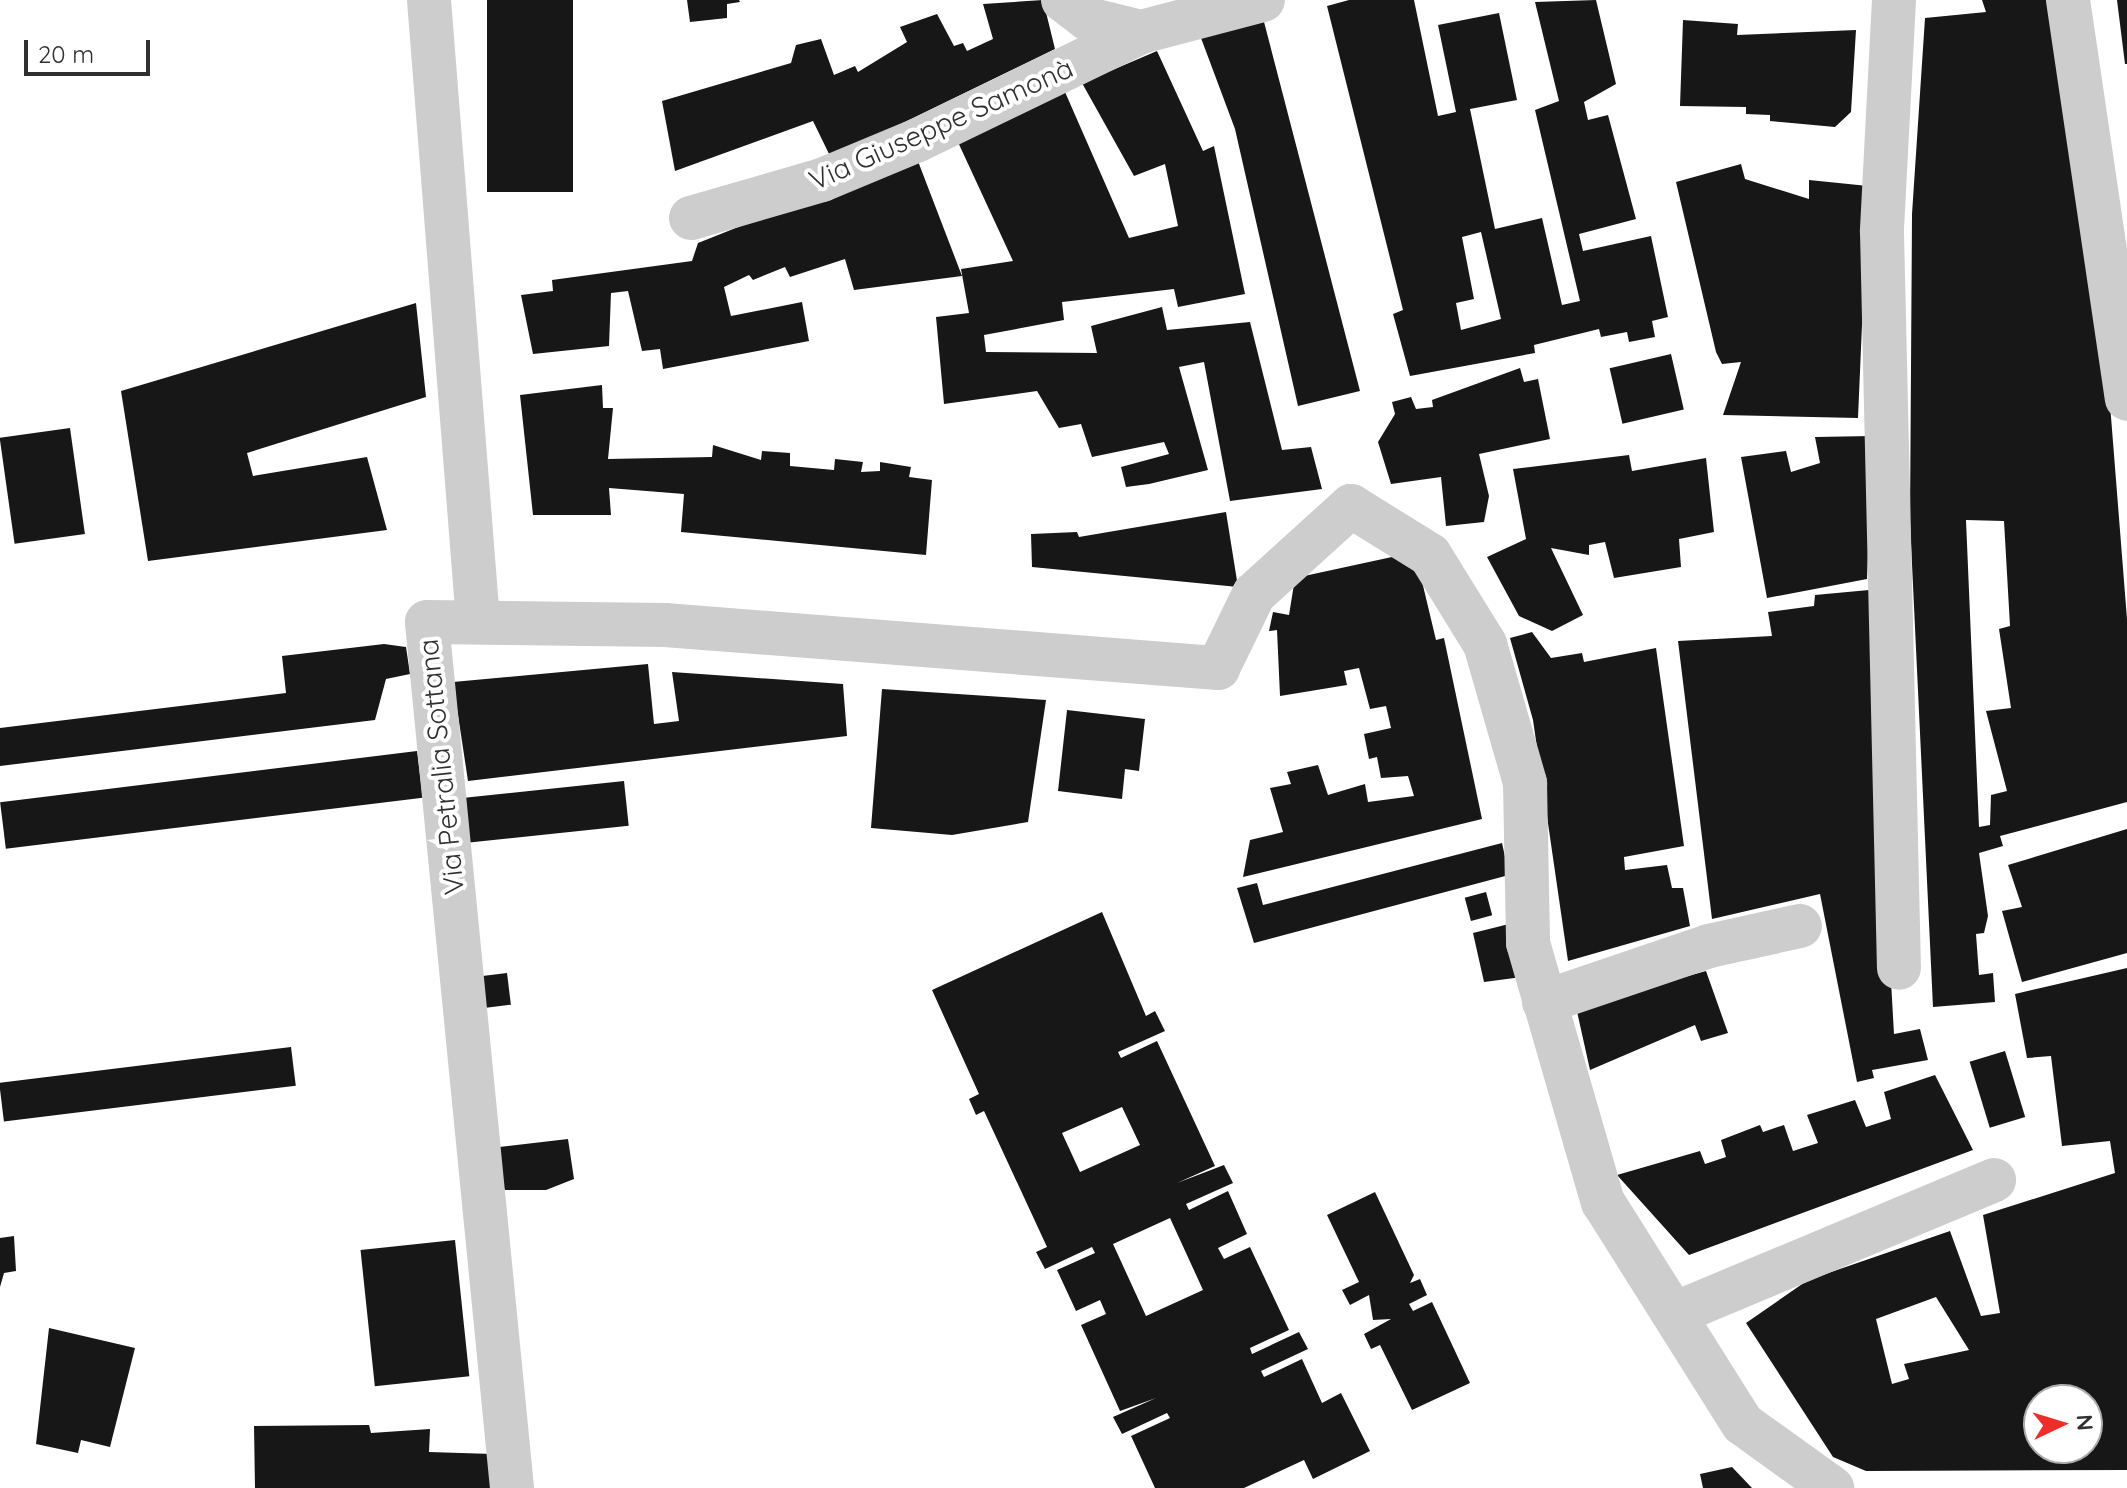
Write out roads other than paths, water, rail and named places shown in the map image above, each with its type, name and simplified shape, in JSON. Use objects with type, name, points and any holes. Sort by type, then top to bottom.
[{"type":"street","name":"Via Petralia Sottana","points":[[429,0],[478,621],[427,622],[512,1488]]},
{"type":"street","points":[[1063,0],[1088,19],[1141,32]]},
{"type":"street","name":"Via Giuseppe Samonà","points":[[691,218],[849,169],[1141,32],[1263,0]]},
{"type":"street","points":[[1894,0],[1882,232],[1899,968]]},
{"type":"street","points":[[2068,0],[2127,399]]},
{"type":"street","points":[[478,621],[665,625],[1218,668],[1254,594],[1351,506],[1430,555],[1485,644],[1525,783],[1528,943],[1603,1202],[1743,1424],[1832,1488]]},
{"type":"street","points":[[1544,1002],[1709,946],[1800,926]]},
{"type":"street","points":[[1674,1314],[1994,1180]]}]
